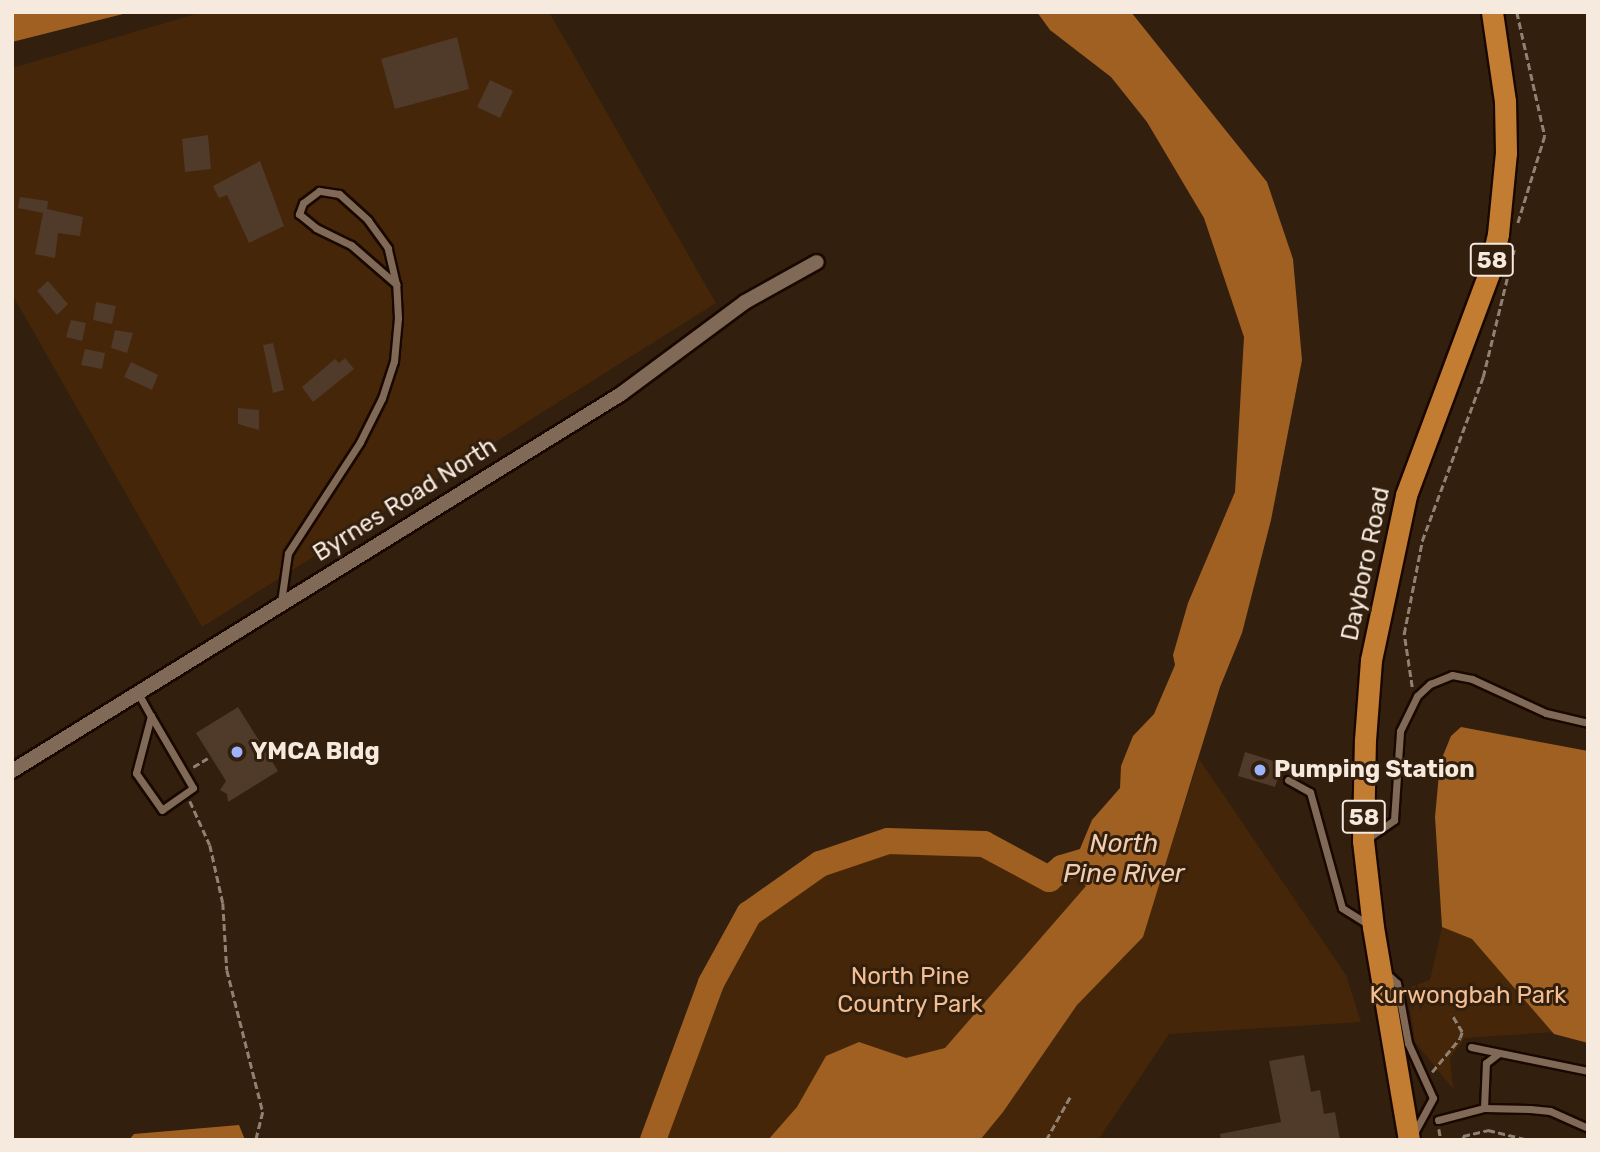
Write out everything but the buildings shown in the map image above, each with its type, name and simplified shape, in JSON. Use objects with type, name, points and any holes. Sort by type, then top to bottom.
[{"type":"main road","name":"Dayboro Road","points":[[1410,1140],[1379,967],[1363,841],[1371,660],[1388,565],[1416,465],[1489,274],[1498,234],[1506,153],[1505,101],[1492,12]]},
{"type":"street","name":"Byrnes Road North","points":[[12,771],[621,394],[745,302],[817,262]]},
{"type":"lane","points":[[281,603],[288,553],[360,442],[382,398],[394,361],[396,284],[388,248],[368,220],[339,194],[319,191],[303,203],[299,214],[316,229],[351,245],[396,284]]},
{"type":"lane","points":[[1363,841],[1381,833],[1394,820],[1400,731],[1417,696],[1430,684],[1452,675],[1472,679],[1546,713],[1588,723]]},
{"type":"lane","points":[[138,693],[193,788],[162,810],[136,773],[151,716]]},
{"type":"lane","points":[[1288,780],[1310,792],[1342,908],[1373,928]]},
{"type":"lane","points":[[1379,967],[1397,982],[1408,1044],[1433,1098],[1410,1140]]},
{"type":"lane","points":[[1471,1047],[1588,1071]]},
{"type":"lane","points":[[1484,1108],[1486,1063],[1499,1053]]},
{"type":"lane","points":[[1438,1120],[1484,1108],[1550,1111],[1588,1128]]},
{"type":"path","points":[[184,773],[208,758]]},
{"type":"path","points":[[186,793],[210,845],[223,903],[227,970],[263,1112],[256,1140]]},
{"type":"path","points":[[1423,1077],[1437,1070],[1460,1038],[1462,1032],[1451,1014]]},
{"type":"path","points":[[1046,1140],[1070,1097]]},
{"type":"path","points":[[1464,1140],[1463,1136],[1488,1130],[1529,1140]]},
{"type":"green space","points":[[202,12],[549,12],[716,303],[202,627],[12,294],[12,68]]},
{"type":"green space","name":"North Pine Country Park","points":[[1199,759],[1346,975],[1361,1022],[1169,1034],[1098,1140],[653,1140],[711,983],[749,914],[820,864],[888,841],[984,844],[1049,879],[1074,864],[1142,936]]},
{"type":"green space","name":"Kurwongbah Park","points":[[1442,927],[1472,939],[1554,1032],[1465,1038],[1450,1058],[1453,1089],[1415,1042],[1407,988],[1430,980]]},
{"type":"water","points":[[12,12],[131,12],[12,42]]},
{"type":"water","name":"North Pine River","points":[[1037,12],[1131,12],[1267,182],[1293,259],[1302,360],[1271,520],[1242,633],[1220,687],[1143,937],[1077,1005],[1003,1112],[980,1140],[768,1140],[797,1107],[826,1056],[859,1042],[906,1058],[945,1048],[1086,886],[1075,870],[1062,868],[1077,856],[1092,820],[1120,788],[1121,766],[1133,736],[1154,714],[1175,665],[1173,655],[1188,603],[1235,492],[1244,337],[1204,218],[1147,122],[1111,77],[1050,30]]},
{"type":"water","points":[[1461,727],[1588,751],[1588,1043],[1554,1034],[1472,939],[1442,927],[1435,817],[1440,763],[1451,736]]},
{"type":"water","points":[[239,1125],[245,1140],[129,1140],[134,1134]]},
{"type":"waterway","name":"North Pine River","points":[[653,1140],[711,983],[749,914],[820,864],[888,841],[984,844],[1049,879],[1062,868],[1094,858]]},
{"type":"place","name":"YMCA Bldg","points":[[237,752]]},
{"type":"place","name":"Pumping Station","points":[[1260,770]]}]
